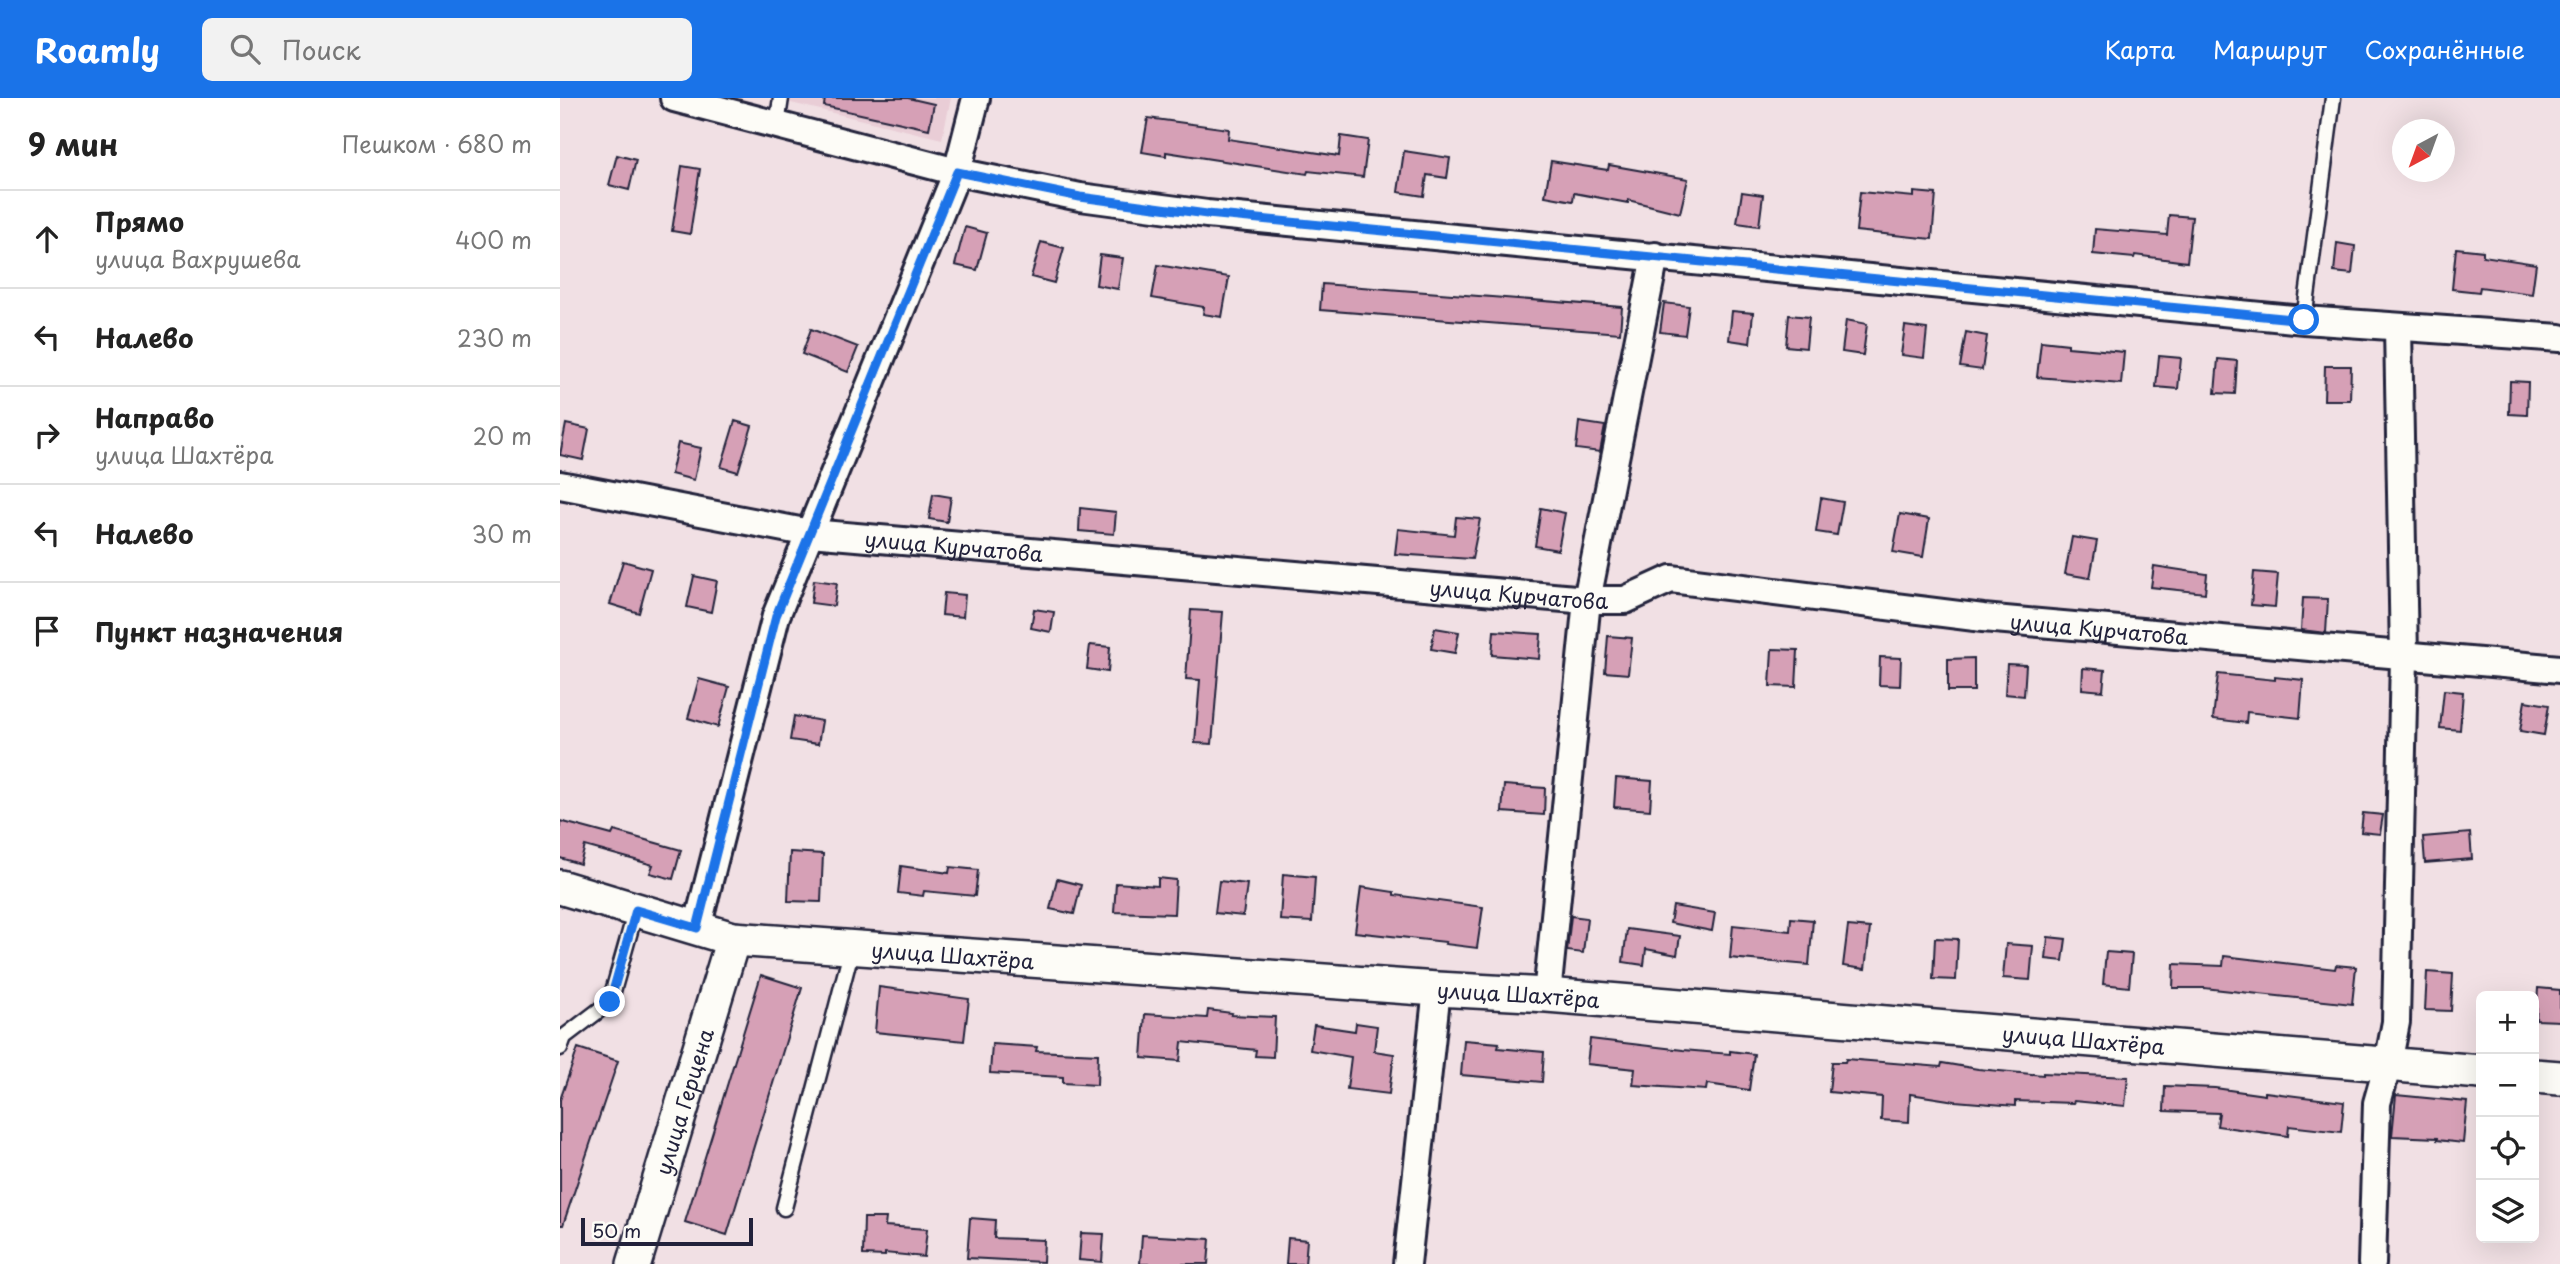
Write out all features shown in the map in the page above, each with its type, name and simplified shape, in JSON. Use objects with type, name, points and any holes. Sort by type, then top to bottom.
[{"type":"street","points":[[674,98],[957,172],[1080,197],[1207,214],[2304,320],[2560,338]]},
{"type":"street","points":[[697,928],[776,616],[957,172],[976,98]]},
{"type":"street","points":[[1547,995],[1587,600],[1655,256]]},
{"type":"street","points":[[2372,1264],[2377,1103],[2396,1021],[2404,657],[2399,327]]},
{"type":"street","name":"улица Курчатова","points":[[560,485],[810,533],[1587,600],[1625,600],[1671,579],[1983,618],[2560,669]]},
{"type":"street","name":"улица Шахтёра","points":[[560,887],[733,939],[1547,995],[2476,1072]]},
{"type":"street","name":"улица Герцена","points":[[635,1264],[733,939]]},
{"type":"street","points":[[1408,1264],[1437,989]]},
{"type":"street","points":[[2539,1076],[2560,1078]]},
{"type":"lane","points":[[777,125],[781,98]]},
{"type":"lane","points":[[2304,320],[2333,98]]},
{"type":"lane","points":[[560,1048],[564,1037],[610,1002],[636,910]]},
{"type":"lane","points":[[784,1208],[852,947]]},
{"type":"shaded area","points":[[770,98],[951,98],[942,139]]},
{"type":"building","points":[[825,98],[908,98],[934,104],[929,129],[824,106]]},
{"type":"building","points":[[1148,118],[1229,129],[1228,139],[1339,156],[1341,136],[1368,140],[1363,177],[1308,171],[1307,174],[1166,152],[1166,156],[1142,152]]},
{"type":"building","points":[[1404,151],[1450,158],[1447,178],[1427,175],[1424,196],[1398,192]]},
{"type":"building","points":[[617,155],[636,160],[629,190],[609,185]]},
{"type":"building","points":[[1551,161],[1608,170],[1609,165],[1688,179],[1680,213],[1628,200],[1628,203],[1574,193],[1573,201],[1545,196]]},
{"type":"building","points":[[682,166],[700,169],[690,234],[672,231]]},
{"type":"building","points":[[1742,192],[1763,195],[1759,226],[1737,223]]},
{"type":"building","points":[[1860,192],[1914,197],[1914,192],[1936,194],[1932,239],[1856,231]]},
{"type":"building","points":[[2169,215],[2192,217],[2187,262],[2135,255],[2134,258],[2093,254],[2095,229],[2167,235]]},
{"type":"building","points":[[965,227],[987,233],[977,270],[955,265]]},
{"type":"building","points":[[1041,242],[1064,248],[1054,283],[1031,277]]},
{"type":"building","points":[[2337,243],[2355,246],[2352,274],[2334,272]]},
{"type":"building","points":[[2456,248],[2483,251],[2483,256],[2536,264],[2532,294],[2480,287],[2479,292],[2452,289]]},
{"type":"building","points":[[1100,255],[1123,258],[1118,289],[1096,285]]},
{"type":"building","points":[[1158,265],[1229,277],[1222,317],[1203,314],[1204,307],[1152,298]]},
{"type":"building","points":[[1322,284],[1622,307],[1620,333],[1320,310]]},
{"type":"building","points":[[1664,303],[1689,306],[1685,335],[1660,332]]},
{"type":"building","points":[[1732,311],[1753,313],[1750,343],[1729,340]]},
{"type":"building","points":[[1789,315],[1809,317],[1806,348],[1786,346]]},
{"type":"building","points":[[1846,320],[1867,324],[1863,355],[1842,352]]},
{"type":"building","points":[[1905,326],[1927,329],[1924,358],[1901,355]]},
{"type":"building","points":[[811,329],[858,347],[848,372],[802,354]]},
{"type":"building","points":[[1966,332],[1987,336],[1982,370],[1960,367]]},
{"type":"building","points":[[2041,341],[2068,344],[2068,347],[2124,352],[2121,384],[2037,377]]},
{"type":"building","points":[[2159,356],[2181,358],[2178,389],[2156,387]]},
{"type":"building","points":[[2218,359],[2237,361],[2235,394],[2215,393]]},
{"type":"building","points":[[2325,366],[2351,366],[2350,400],[2324,400]]},
{"type":"building","points":[[2510,381],[2528,382],[2527,415],[2509,414]]},
{"type":"building","points":[[735,421],[752,426],[738,472],[721,467]]},
{"type":"building","points":[[1579,422],[1605,426],[1600,452],[1576,449]]},
{"type":"building","points":[[566,424],[589,429],[583,460],[560,455]]},
{"type":"building","points":[[678,443],[701,448],[694,480],[671,474]]},
{"type":"building","points":[[933,494],[951,497],[947,522],[929,519]]},
{"type":"building","points":[[1821,498],[1843,502],[1837,535],[1816,532]]},
{"type":"building","points":[[1080,508],[1116,512],[1114,534],[1079,531]]},
{"type":"building","points":[[1541,508],[1565,513],[1558,550],[1535,546]]},
{"type":"building","points":[[1900,514],[1929,519],[1923,557],[1893,552]]},
{"type":"building","points":[[1456,517],[1480,519],[1472,559],[1395,554],[1398,529],[1454,535]]},
{"type":"building","points":[[2072,537],[2097,541],[2090,578],[2065,574]]},
{"type":"building","points":[[623,561],[651,569],[639,613],[610,604]]},
{"type":"building","points":[[2154,566],[2207,574],[2205,593],[2151,587]]},
{"type":"building","points":[[2254,572],[2278,574],[2275,607],[2251,605]]},
{"type":"building","points":[[694,576],[717,581],[711,612],[687,607]]},
{"type":"building","points":[[814,580],[837,583],[834,606],[811,603]]},
{"type":"building","points":[[944,593],[965,595],[963,617],[942,615]]},
{"type":"building","points":[[2303,598],[2328,599],[2326,633],[2301,630]]},
{"type":"building","points":[[1034,609],[1054,612],[1051,632],[1031,628]]},
{"type":"building","points":[[1191,610],[1223,612],[1212,744],[1195,743],[1200,680],[1186,679]]},
{"type":"building","points":[[1435,628],[1459,632],[1455,653],[1431,649]]},
{"type":"building","points":[[1494,631],[1541,634],[1539,659],[1492,655]]},
{"type":"building","points":[[1608,636],[1632,638],[1628,674],[1605,672]]},
{"type":"building","points":[[1090,645],[1110,647],[1108,672],[1087,669]]},
{"type":"building","points":[[1772,649],[1798,650],[1796,687],[1770,686]]},
{"type":"building","points":[[1880,657],[1901,658],[1900,686],[1879,685]]},
{"type":"building","points":[[1974,658],[1974,691],[1948,691],[1948,659]]},
{"type":"building","points":[[2007,664],[2026,665],[2024,696],[2005,694]]},
{"type":"building","points":[[2083,668],[2105,670],[2103,691],[2082,689]]},
{"type":"building","points":[[2218,674],[2303,680],[2300,718],[2247,712],[2246,723],[2213,719]]},
{"type":"building","points":[[699,679],[729,687],[718,727],[688,718]]},
{"type":"building","points":[[2444,690],[2463,692],[2460,730],[2440,728]]},
{"type":"building","points":[[2525,701],[2549,705],[2544,735],[2520,731]]},
{"type":"building","points":[[794,716],[822,721],[818,744],[790,740]]},
{"type":"building","points":[[1616,778],[1652,781],[1650,810],[1614,807]]},
{"type":"building","points":[[1504,785],[1545,788],[1544,815],[1502,812]]},
{"type":"building","points":[[2363,813],[2383,815],[2380,834],[2361,832]]},
{"type":"building","points":[[560,821],[612,835],[614,831],[681,850],[673,879],[650,873],[653,865],[585,846],[580,864],[560,858]]},
{"type":"building","points":[[2470,833],[2472,859],[2425,863],[2423,837]]},
{"type":"building","points":[[790,852],[823,854],[821,902],[788,901]]},
{"type":"building","points":[[901,866],[949,873],[950,867],[978,870],[975,896],[924,891],[923,896],[898,893]]},
{"type":"building","points":[[1283,874],[1315,877],[1312,922],[1280,920]]},
{"type":"building","points":[[1158,878],[1176,880],[1174,914],[1114,912],[1116,883],[1158,886]]},
{"type":"building","points":[[1057,879],[1081,885],[1074,914],[1050,909]]},
{"type":"building","points":[[1219,881],[1247,884],[1243,916],[1215,913]]},
{"type":"building","points":[[1361,887],[1394,892],[1394,895],[1483,907],[1477,948],[1355,932]]},
{"type":"building","points":[[1673,906],[1715,913],[1712,931],[1670,923]]},
{"type":"building","points":[[1571,916],[1587,918],[1583,953],[1567,951]]},
{"type":"building","points":[[1791,918],[1813,920],[1809,965],[1730,958],[1733,925],[1790,931]]},
{"type":"building","points":[[1848,926],[1870,928],[1865,969],[1843,966]]},
{"type":"building","points":[[1627,929],[1680,936],[1677,955],[1646,949],[1644,965],[1623,962]]},
{"type":"building","points":[[2048,937],[2066,939],[2063,961],[2046,959]]},
{"type":"building","points":[[1935,938],[1958,939],[1956,980],[1933,979]]},
{"type":"building","points":[[2006,944],[2033,946],[2030,980],[2003,978]]},
{"type":"building","points":[[2106,952],[2132,954],[2129,987],[2103,984]]},
{"type":"building","points":[[2224,956],[2335,969],[2336,965],[2356,967],[2352,1004],[2204,988],[2173,988],[2174,964],[2223,966]]},
{"type":"building","points":[[2427,972],[2453,974],[2451,1011],[2425,1010]]},
{"type":"building","points":[[761,975],[802,988],[727,1235],[685,1222]]},
{"type":"building","points":[[879,987],[969,999],[964,1041],[875,1032]]},
{"type":"building","points":[[2538,988],[2560,990],[2560,1021],[2539,1020]]},
{"type":"building","points":[[1208,1010],[1232,1013],[1231,1015],[1275,1017],[1273,1057],[1255,1056],[1256,1050],[1182,1042],[1180,1061],[1142,1058],[1145,1014],[1207,1018]]},
{"type":"building","points":[[1356,1023],[1377,1026],[1374,1051],[1394,1054],[1389,1094],[1347,1089],[1351,1057],[1310,1050],[1314,1025],[1355,1031]]},
{"type":"building","points":[[1590,1039],[1683,1050],[1754,1054],[1749,1090],[1707,1084],[1706,1090],[1633,1085],[1635,1069],[1587,1064]]},
{"type":"building","points":[[1464,1040],[1499,1043],[1498,1048],[1544,1052],[1542,1082],[1461,1075]]},
{"type":"building","points":[[992,1044],[1037,1047],[1036,1051],[1098,1054],[1097,1085],[1063,1083],[1063,1077],[990,1073]]},
{"type":"building","points":[[578,1048],[618,1061],[563,1225],[560,1225],[560,1100]]},
{"type":"building","points":[[1846,1059],[1941,1067],[1942,1063],[2043,1075],[2128,1077],[2125,1106],[2074,1101],[2015,1101],[2015,1106],[1910,1094],[1909,1122],[1881,1120],[1882,1097],[1829,1092],[1832,1062],[1845,1062]]},
{"type":"building","points":[[2165,1086],[2215,1088],[2265,1095],[2265,1092],[2344,1102],[2341,1132],[2289,1126],[2288,1136],[2217,1126],[2219,1113],[2164,1111]]},
{"type":"building","points":[[2396,1095],[2467,1102],[2463,1143],[2437,1138],[2392,1136]]},
{"type":"building","points":[[864,1218],[886,1218],[885,1226],[927,1229],[924,1257],[885,1253],[885,1256],[863,1255]]},
{"type":"building","points":[[970,1218],[995,1220],[994,1238],[1044,1240],[1043,1262],[967,1258]]},
{"type":"building","points":[[1081,1233],[1104,1234],[1102,1262],[1079,1260]]},
{"type":"building","points":[[1142,1235],[1210,1239],[1208,1264],[1140,1264]]},
{"type":"building","points":[[1288,1238],[1307,1240],[1305,1264],[1286,1264]]},
{"type":"route","points":[[610,1002],[636,910],[697,928],[776,616],[957,172],[1080,197],[1207,214],[2304,320]]}]
